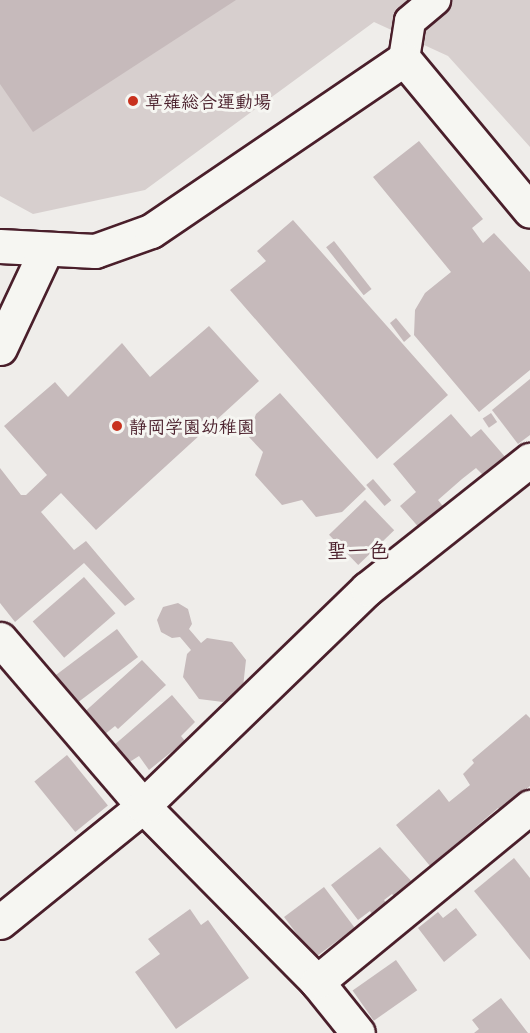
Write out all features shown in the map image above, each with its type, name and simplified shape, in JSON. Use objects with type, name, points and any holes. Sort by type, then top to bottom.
[{"type":"street","points":[[0,246],[95,251],[151,231],[404,59],[410,21],[435,0]]},
{"type":"street","points":[[404,59],[530,212]]},
{"type":"street","points":[[0,348],[46,250]]},
{"type":"street","points":[[0,922],[143,806],[367,589],[530,460]]},
{"type":"street","points":[[0,639],[143,806],[316,982],[358,1033]]},
{"type":"street","points":[[316,982],[530,807]]},
{"type":"shaded area","name":"草薙総合運動場","points":[[0,0],[530,0],[530,147],[448,56],[374,22],[145,190],[33,214],[0,196]]},
{"type":"building","points":[[0,0],[236,0],[33,132],[0,84]]},
{"type":"building","points":[[419,141],[483,219],[472,228],[483,243],[494,233],[530,272],[530,370],[479,412],[414,335],[415,310],[425,293],[451,272],[373,177]]},
{"type":"building","points":[[293,220],[448,395],[377,459],[230,290],[266,261],[257,251]]},
{"type":"building","points":[[334,241],[372,289],[364,295],[326,247]]},
{"type":"building","points":[[396,318],[411,336],[404,342],[390,323]]},
{"type":"building","points":[[209,326],[259,381],[96,530],[61,493],[41,512],[74,550],[86,541],[135,599],[125,606],[84,563],[15,622],[0,603],[0,468],[21,495],[26,495],[47,475],[4,426],[55,382],[68,397],[122,343],[150,377]]},
{"type":"building","points":[[530,379],[530,435],[518,444],[492,410]]},
{"type":"building","points":[[280,393],[366,489],[342,512],[316,517],[302,500],[282,505],[255,475],[263,452],[248,436],[256,414]]},
{"type":"building","points":[[491,413],[497,422],[489,428],[483,419]]},
{"type":"building","points":[[451,414],[471,437],[481,429],[506,458],[485,477],[476,468],[462,479],[438,500],[446,510],[422,531],[400,506],[416,492],[393,464]]},
{"type":"building","points":[[373,479],[391,500],[385,506],[366,485]]},
{"type":"building","points":[[365,500],[394,530],[358,565],[329,535]]},
{"type":"building","points":[[84,577],[115,613],[64,658],[33,622]]},
{"type":"building","points":[[178,603],[188,609],[192,624],[189,629],[201,643],[207,638],[232,642],[246,660],[243,687],[223,702],[199,699],[183,677],[187,654],[191,650],[180,637],[172,638],[161,632],[157,620],[163,607]]},
{"type":"building","points":[[117,629],[138,657],[73,706],[52,678]]},
{"type":"building","points":[[142,660],[166,685],[118,729],[115,726],[99,739],[80,716]]},
{"type":"building","points":[[172,695],[195,722],[181,736],[185,741],[149,770],[139,756],[128,763],[113,746]]},
{"type":"building","points":[[526,714],[530,718],[530,786],[501,810],[498,808],[430,866],[396,825],[439,789],[449,802],[470,785],[463,774],[474,763],[472,760]]},
{"type":"building","points":[[67,755],[108,806],[75,832],[34,781]]},
{"type":"building","points":[[380,847],[415,885],[397,899],[392,894],[384,900],[390,908],[376,920],[370,911],[358,920],[331,885]]},
{"type":"building","points":[[514,858],[530,878],[530,960],[474,891]]},
{"type":"building","points":[[324,887],[355,928],[315,958],[284,917]]},
{"type":"building","points":[[456,908],[477,935],[444,962],[418,928],[438,912],[443,918]]},
{"type":"building","points":[[190,909],[201,925],[208,920],[249,978],[176,1029],[135,972],[160,954],[148,939]]},
{"type":"building","points":[[396,960],[417,990],[374,1021],[353,990]]},
{"type":"building","points":[[501,998],[528,1033],[474,1033],[479,1029],[472,1020]]},
{"type":"place","name":"草薙総合運動場","points":[[133,101]]},
{"type":"place","name":"静岡学園幼稚園","points":[[117,426]]},
{"type":"district","name":"聖一色","points":[[358,549]]}]
